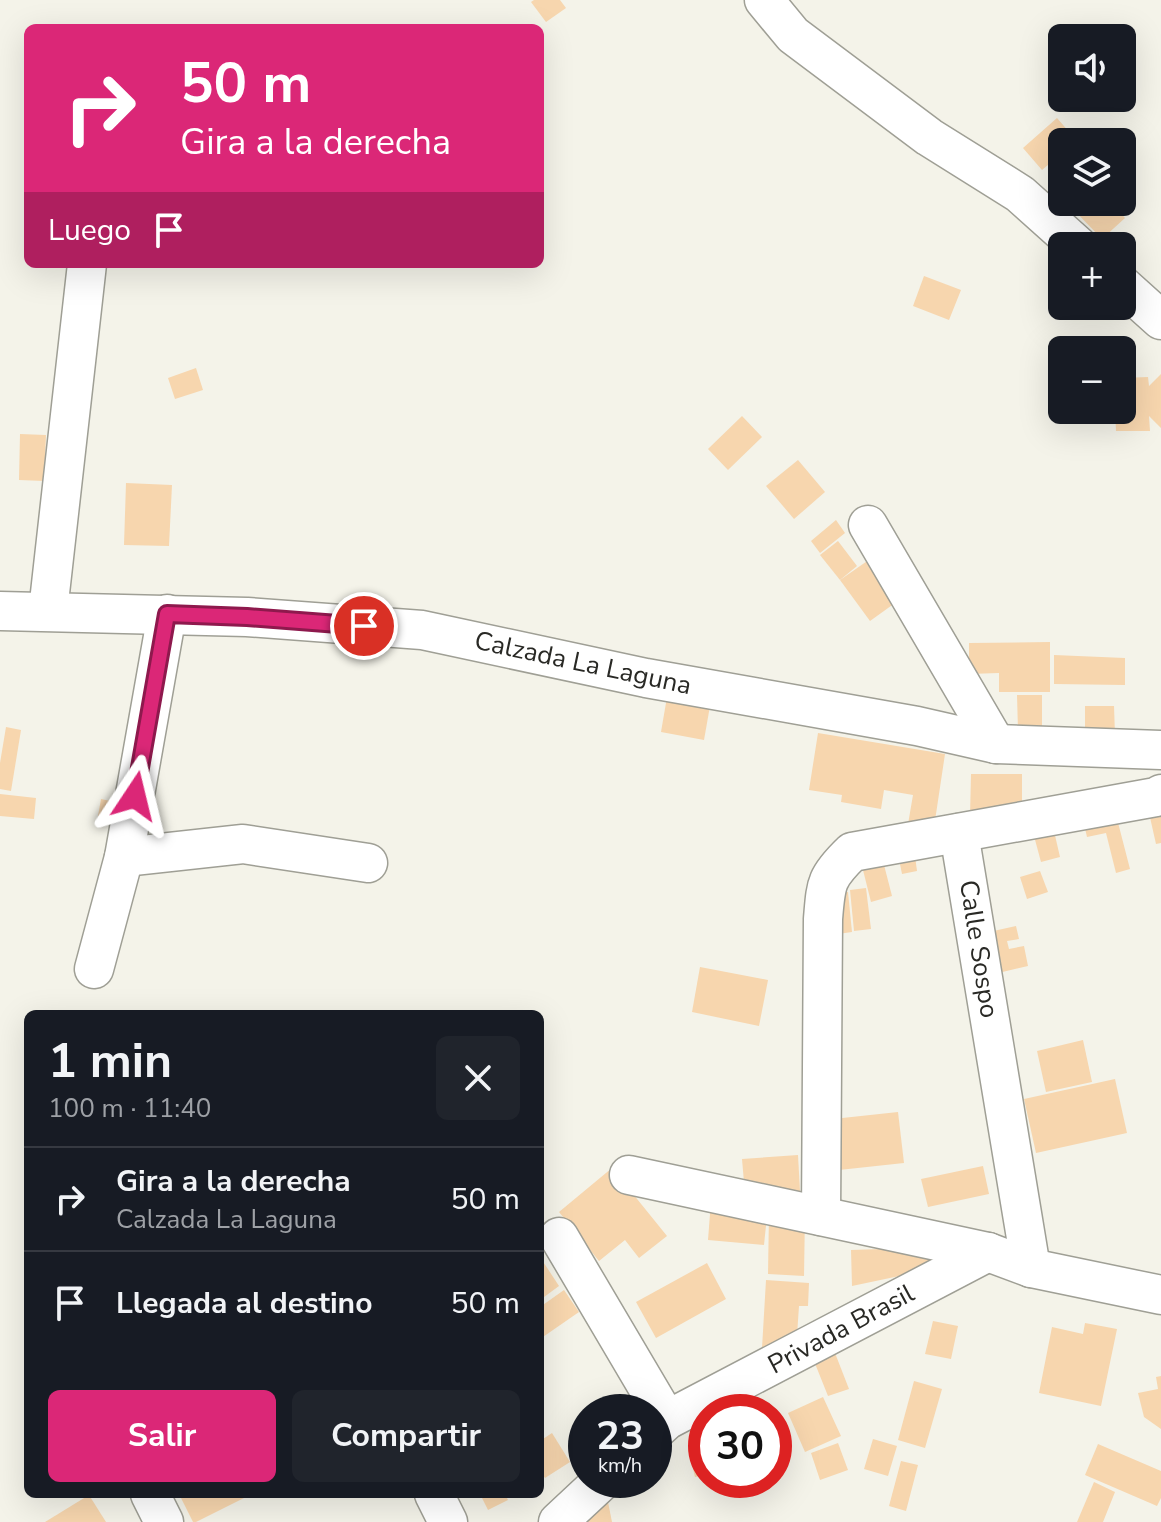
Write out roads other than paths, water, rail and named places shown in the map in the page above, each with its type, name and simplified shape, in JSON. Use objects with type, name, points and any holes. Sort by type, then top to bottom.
[{"type":"street","points":[[764,0],[793,35],[929,137],[1020,194],[1062,232]]},
{"type":"street","points":[[48,611],[87,268]]},
{"type":"street","points":[[1136,298],[1161,320]]},
{"type":"street","points":[[868,525],[996,744]]},
{"type":"street","name":"Calzada La Laguna","points":[[0,611],[247,617],[422,630],[646,678],[917,726],[996,744],[1161,750]]},
{"type":"street","points":[[94,969],[124,857],[167,614]]},
{"type":"street","points":[[821,1216],[823,919],[827,882],[836,867],[852,852],[1161,794]]},
{"type":"street","name":"Calle Sospo","points":[[959,833],[1031,1268]]},
{"type":"street","points":[[124,857],[243,844],[368,863]]},
{"type":"street","points":[[629,1175],[988,1252],[1031,1268],[1161,1295]]},
{"type":"street","points":[[559,1237],[643,1394]]},
{"type":"street","name":"Privada Brasil","points":[[672,1420],[988,1252]]},
{"type":"street","points":[[152,1498],[164,1522]]},
{"type":"street","points":[[436,1498],[448,1522]]},
{"type":"street","points":[[558,1522],[584,1498]]}]
